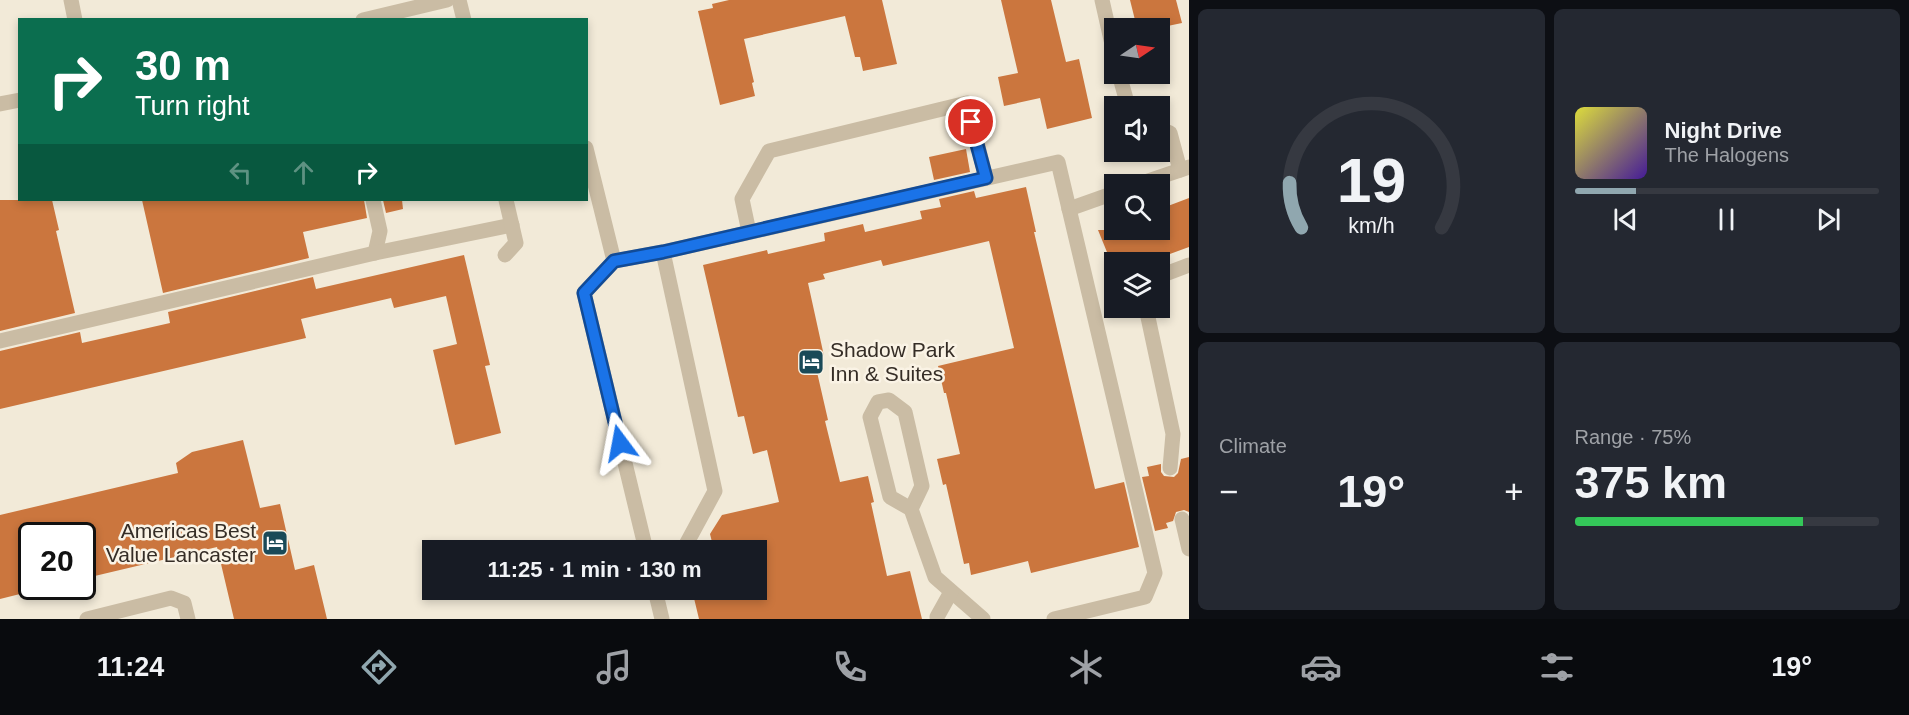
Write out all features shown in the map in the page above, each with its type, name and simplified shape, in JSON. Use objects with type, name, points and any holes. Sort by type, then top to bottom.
[{"type":"street","points":[[71,0],[75,18]]},
{"type":"street","points":[[371,18],[447,0]]},
{"type":"street","points":[[459,0],[464,18]]},
{"type":"street","points":[[1101,0],[1105,18]]},
{"type":"street","points":[[0,104],[18,100]]},
{"type":"street","points":[[749,232],[742,199],[769,151],[967,103],[986,178]]},
{"type":"street","points":[[1170,133],[1185,169],[1170,174]]},
{"type":"street","points":[[588,156],[614,261]]},
{"type":"street","points":[[644,540],[584,293],[614,261],[663,252],[1058,162],[1155,573],[1145,597],[1109,613],[1054,619]]},
{"type":"street","points":[[1069,209],[1104,197]]},
{"type":"street","points":[[373,201],[380,231],[375,253]]},
{"type":"street","points":[[505,255],[516,243],[506,201]]},
{"type":"street","points":[[0,341],[375,253],[512,225]]},
{"type":"street","points":[[663,252],[715,491],[688,540]]},
{"type":"street","points":[[1170,272],[1189,265]]},
{"type":"street","points":[[1148,318],[1173,434],[1170,468]]},
{"type":"street","points":[[911,510],[922,486],[905,412],[889,400],[878,402],[870,417],[890,497],[911,510],[935,577],[983,619]]},
{"type":"street","points":[[1182,519],[1189,549]]},
{"type":"street","points":[[937,617],[951,592]]},
{"type":"street","points":[[87,619],[171,598],[184,603],[188,619]]},
{"type":"street","points":[[659,600],[662,619]]},
{"type":"building","points":[[729,0],[882,0],[897,64],[863,71],[860,57],[855,57],[845,16],[744,39],[755,96],[720,105],[698,11],[713,8],[712,4]]},
{"type":"building","points":[[1001,0],[1051,0],[1066,62],[1079,59],[1092,118],[1047,129],[1040,98],[1004,106],[998,77],[1018,73]]},
{"type":"building","points":[[1130,0],[1176,0],[1182,23],[1170,26],[1170,18],[1134,18]]},
{"type":"building","points":[[966,149],[970,172],[934,180],[929,157]]},
{"type":"building","points":[[1026,187],[1036,232],[1034,232],[1095,489],[1124,482],[1139,547],[1031,573],[1028,561],[971,575],[969,563],[964,564],[946,484],[943,485],[937,459],[960,454],[938,366],[1014,348],[989,241],[883,266],[881,260],[823,274],[825,279],[808,283],[824,356],[814,359],[828,420],[825,421],[840,482],[868,476],[874,502],[871,503],[887,576],[910,571],[922,619],[699,619],[694,600],[767,600],[767,540],[712,540],[710,534],[722,515],[779,502],[767,450],[753,454],[744,416],[738,417],[703,265],[767,250],[768,254],[825,241],[824,233],[863,224],[865,232],[922,219],[920,211],[941,207],[939,199],[974,191],[976,198]]},
{"type":"building","points":[[1189,198],[1189,247],[1170,254],[1170,252],[1107,252],[1098,230],[1104,230],[1104,240],[1170,240],[1170,205]]},
{"type":"building","points":[[0,200],[52,201],[59,230],[56,231],[75,313],[0,331]]},
{"type":"building","points":[[142,201],[364,201],[367,218],[303,232],[309,258],[163,293]]},
{"type":"building","points":[[383,201],[402,201],[403,209],[386,213]]},
{"type":"building","points":[[464,255],[490,365],[485,366],[501,433],[455,445],[433,350],[457,344],[446,296],[394,308],[391,298],[301,319],[306,338],[0,409],[0,351],[80,332],[82,343],[170,323],[168,312],[313,277],[316,289]]},
{"type":"building","points":[[243,440],[260,508],[280,504],[295,570],[314,565],[327,619],[234,619],[217,547],[96,576],[96,522],[18,522],[18,594],[0,599],[0,515],[178,473],[176,463],[192,452]]},
{"type":"building","points":[[1189,457],[1189,512],[1184,510],[1176,512],[1173,521],[1166,523],[1168,528],[1155,531],[1142,477],[1149,476],[1147,467],[1161,464],[1161,472],[1164,476],[1174,477],[1178,473],[1181,459]]},
{"type":"place","name":"Shadow Park Inn & Suites","points":[[811,362]]},
{"type":"place","name":"Americas Best Value Lancaster","points":[[275,543]]},
{"type":"route","points":[[620,443],[584,293],[614,261],[663,252],[986,178],[971,122]]}]
